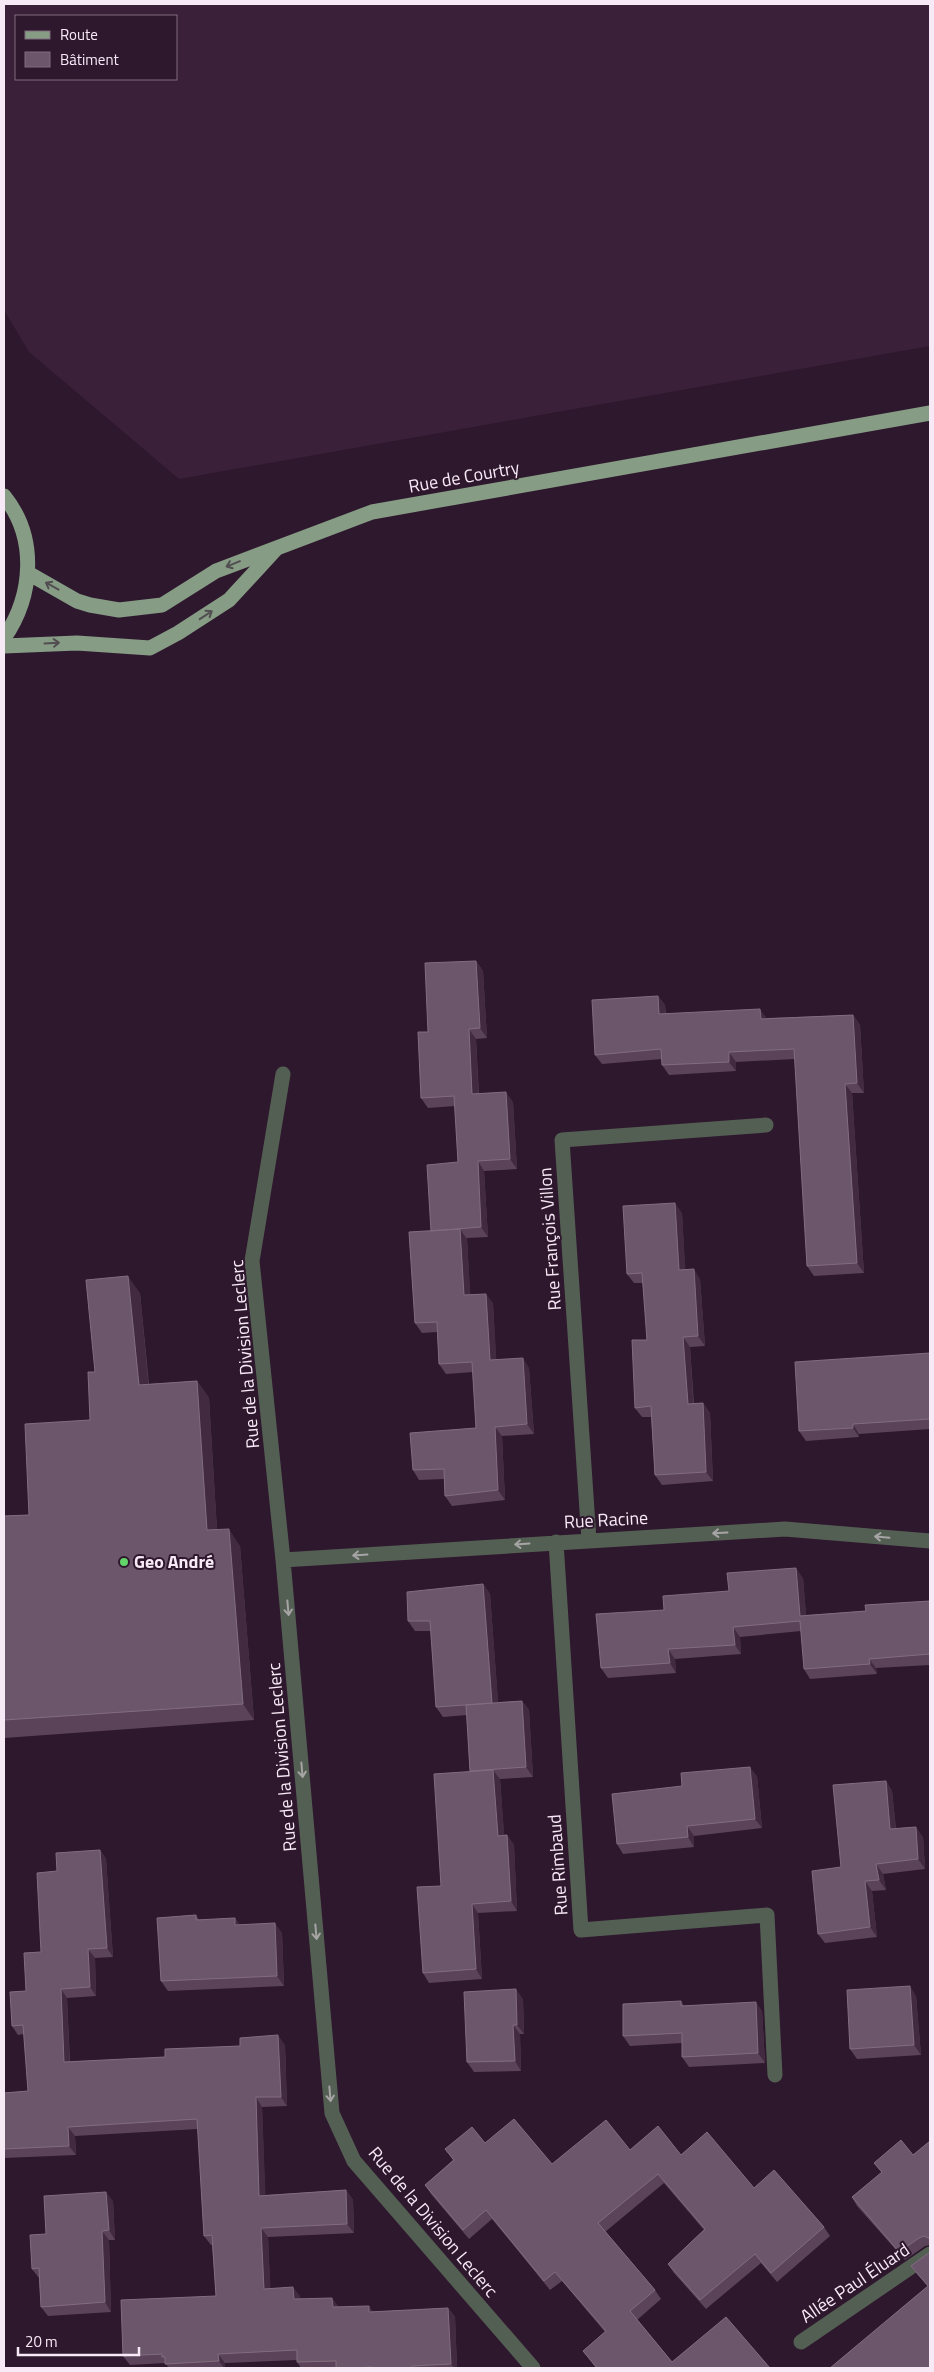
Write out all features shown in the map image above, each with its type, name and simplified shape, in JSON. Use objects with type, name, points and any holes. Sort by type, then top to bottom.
[{"type":"main road","name":"Rue de Courtry","points":[[28,573],[77,601],[119,610],[162,605],[216,571],[372,512],[930,413]]},
{"type":"main road","points":[[4,496],[18,521],[26,542],[28,573],[25,594],[15,622],[4,638]]},
{"type":"main road","points":[[4,646],[77,643],[150,648],[178,633],[229,600],[278,546]]},
{"type":"street","name":"Rue de la Division Leclerc","points":[[282,1074],[252,1261],[283,1560],[332,2114],[354,2161],[533,2368]]},
{"type":"street","name":"Rue François Villon","points":[[589,1540],[562,1140],[766,1125]]},
{"type":"street","name":"Rue Racine","points":[[283,1560],[785,1529],[930,1541]]},
{"type":"street","name":"Rue Rimbaud","points":[[556,1542],[581,1930],[767,1916],[775,2076]]},
{"type":"street","name":"Allée Paul Éluard","points":[[801,2342],[930,2254]]},
{"type":"shaded area","points":[[4,4],[930,4],[930,346],[179,479],[29,352],[4,310]]},
{"type":"building","points":[[476,961],[480,1028],[469,1029],[472,1094],[506,1092],[510,1159],[478,1161],[481,1227],[431,1231],[427,1165],[458,1162],[454,1096],[421,1098],[418,1032],[428,1032],[425,963]]},
{"type":"building","points":[[658,996],[659,1014],[760,1009],[761,1019],[853,1015],[857,1083],[845,1084],[857,1263],[807,1266],[794,1049],[729,1052],[729,1062],[662,1065],[661,1049],[595,1055],[592,1000]]},
{"type":"building","points":[[675,1203],[679,1270],[694,1269],[698,1336],[683,1337],[688,1404],[703,1403],[706,1472],[655,1475],[651,1406],[635,1408],[632,1340],[647,1340],[642,1273],[627,1274],[623,1206]]},
{"type":"building","points":[[460,1229],[464,1295],[486,1294],[490,1360],[523,1358],[527,1424],[495,1427],[498,1490],[445,1496],[444,1469],[413,1470],[410,1433],[476,1428],[472,1362],[439,1364],[437,1322],[415,1323],[409,1232]]},
{"type":"building","name":"Geo André","points":[[128,1276],[139,1385],[197,1381],[207,1530],[229,1529],[243,1704],[4,1720],[4,1516],[29,1515],[25,1424],[90,1420],[88,1372],[95,1372],[86,1280]]},
{"type":"building","points":[[930,1353],[930,1419],[853,1424],[853,1428],[799,1431],[795,1362]]},
{"type":"building","points":[[796,1568],[800,1616],[866,1611],[865,1605],[930,1601],[930,1654],[869,1659],[870,1664],[804,1669],[800,1621],[733,1627],[735,1645],[668,1649],[670,1663],[601,1668],[596,1614],[664,1610],[663,1596],[729,1591],[727,1573]]},
{"type":"building","points":[[483,1584],[492,1703],[436,1707],[430,1621],[408,1621],[407,1592]]},
{"type":"building","points":[[522,1701],[526,1767],[470,1771],[466,1705]]},
{"type":"building","points":[[750,1767],[755,1819],[687,1826],[688,1837],[617,1844],[612,1794],[682,1786],[681,1773]]},
{"type":"building","points":[[493,1770],[498,1836],[507,1835],[511,1901],[472,1904],[476,1969],[423,1973],[417,1887],[441,1886],[434,1774]]},
{"type":"building","points":[[886,1781],[890,1829],[916,1827],[918,1859],[876,1864],[879,1880],[865,1881],[870,1927],[818,1934],[812,1871],[841,1867],[833,1785]]},
{"type":"building","points":[[100,1850],[107,1948],[88,1949],[90,1987],[61,1989],[64,2062],[165,2057],[165,2049],[240,2046],[240,2038],[278,2035],[281,2097],[256,2097],[259,2196],[346,2190],[347,2224],[261,2228],[264,2289],[293,2287],[294,2299],[332,2298],[333,2307],[369,2306],[369,2312],[448,2308],[451,2364],[412,2366],[412,2368],[336,2368],[336,2361],[297,2362],[297,2350],[218,2354],[219,2361],[165,2364],[165,2357],[162,2357],[162,2354],[123,2356],[121,2300],[216,2296],[212,2235],[204,2236],[197,2119],[68,2127],[69,2146],[4,2149],[4,2093],[28,2091],[23,2025],[12,2026],[10,1992],[26,1991],[24,1953],[41,1952],[37,1873],[57,1871],[56,1853]]},
{"type":"building","points":[[196,1915],[196,1920],[235,1918],[235,1925],[275,1923],[277,1976],[161,1981],[157,1918]]},
{"type":"building","points":[[910,1986],[914,2045],[850,2049],[847,1990]]},
{"type":"building","points":[[516,1989],[517,2025],[513,2025],[515,2061],[467,2062],[464,1992]]},
{"type":"building","points":[[681,2001],[681,2006],[756,2002],[758,2053],[682,2057],[682,2033],[623,2036],[623,2004]]},
{"type":"building","points":[[514,2119],[552,2164],[606,2120],[630,2150],[658,2126],[681,2155],[707,2132],[754,2188],[774,2170],[824,2227],[771,2273],[755,2254],[700,2300],[668,2264],[705,2229],[658,2174],[598,2223],[655,2290],[630,2311],[672,2362],[726,2317],[770,2368],[597,2368],[583,2351],[606,2331],[555,2272],[544,2281],[486,2210],[463,2230],[425,2185],[454,2160],[445,2149],[472,2127],[485,2143]]},
{"type":"building","points":[[901,2140],[913,2155],[930,2141],[930,2239],[924,2236],[919,2238],[899,2252],[852,2197],[882,2172],[874,2163]]},
{"type":"building","points":[[106,2192],[109,2230],[102,2231],[105,2302],[41,2307],[39,2268],[32,2269],[30,2235],[46,2234],[44,2196]]},
{"type":"building","points":[[930,2252],[930,2368],[830,2368],[928,2286],[911,2266]]},
{"type":"place","name":"Geo André","points":[[124,1562]]}]
